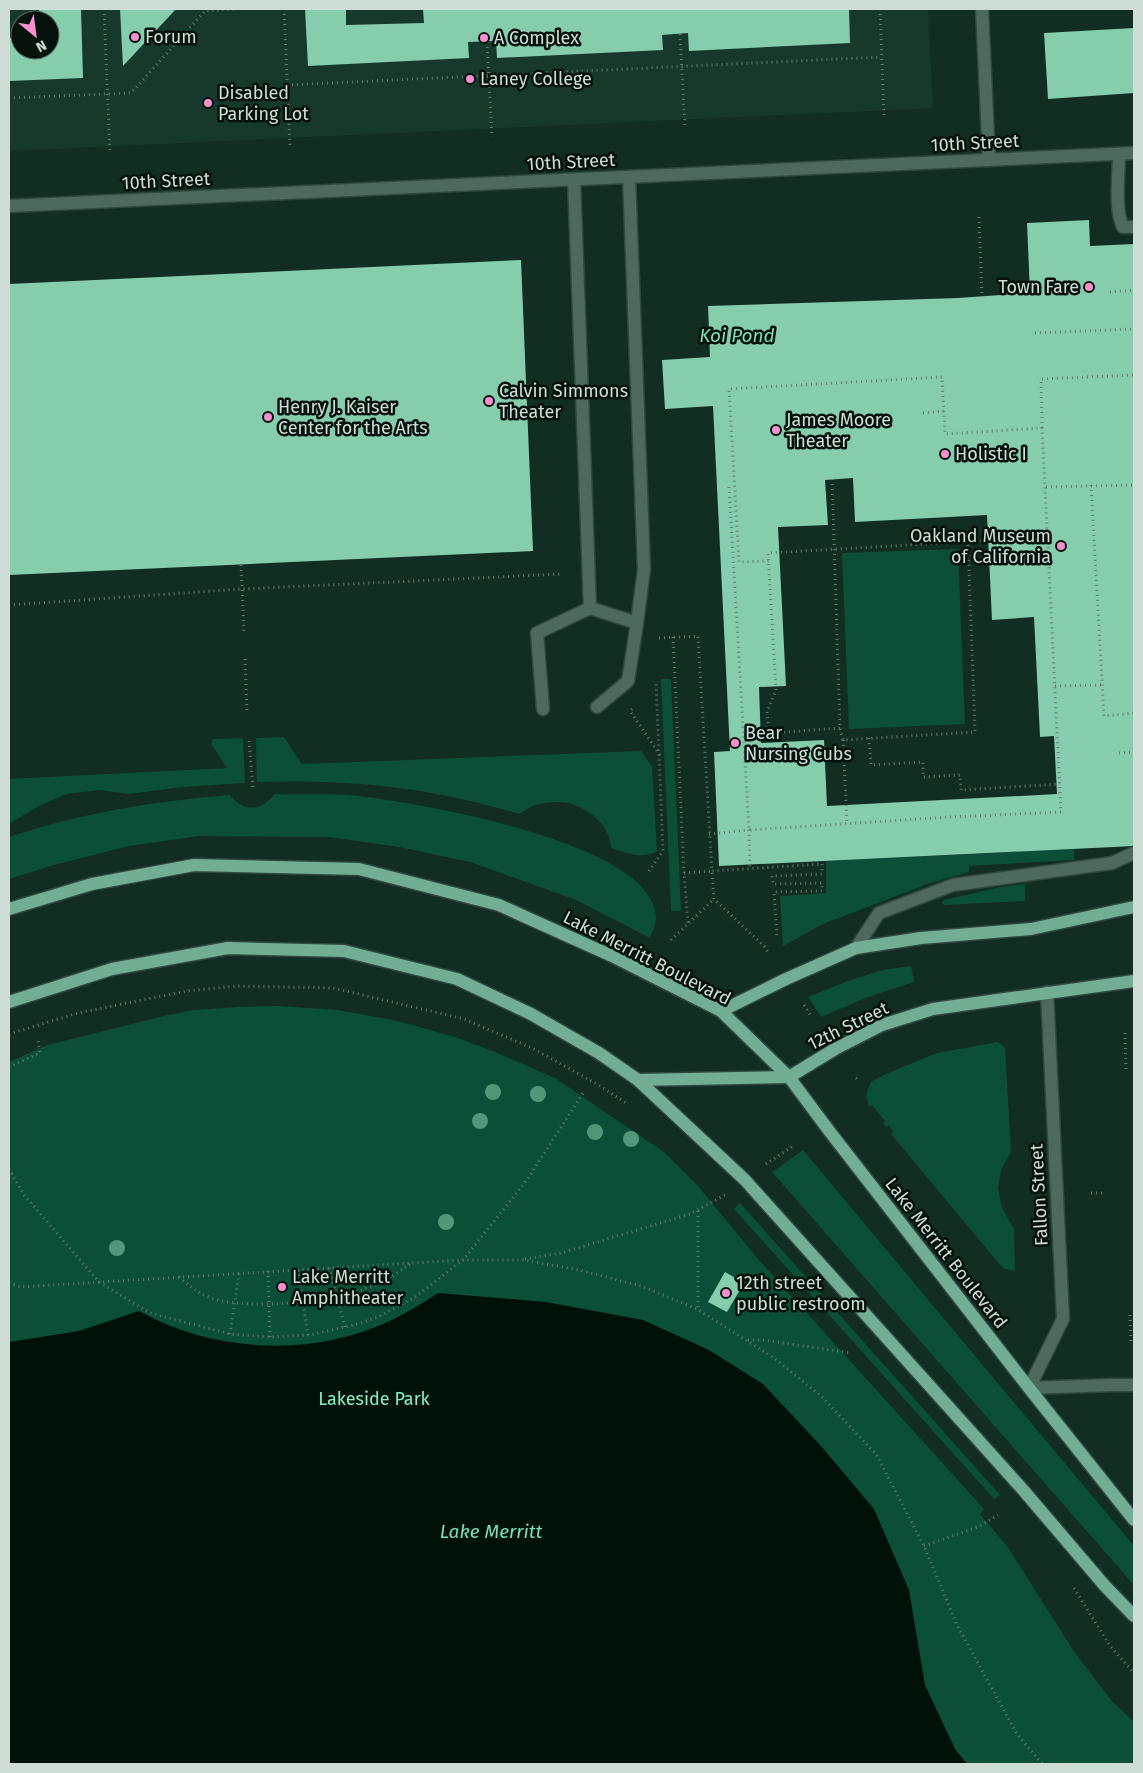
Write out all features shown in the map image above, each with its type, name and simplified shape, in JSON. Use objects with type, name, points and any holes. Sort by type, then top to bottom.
[{"type":"main road","name":"Lake Merritt Boulevard","points":[[9,909],[92,884],[194,865],[359,869],[499,905],[612,956],[721,1011],[789,1077],[1029,1388],[1134,1520]]},
{"type":"main road","points":[[721,1011],[786,979],[856,948],[921,938],[1031,929],[1134,907]]},
{"type":"main road","points":[[9,1002],[112,969],[228,948],[344,951],[457,979],[531,1014],[598,1053],[638,1080],[744,1180],[1018,1484],[1134,1616]]},
{"type":"main road","name":"12th Street","points":[[789,1077],[835,1049],[882,1025],[933,1009],[1134,981]]},
{"type":"main road","points":[[638,1080],[789,1077]]},
{"type":"street","points":[[982,9],[989,160]]},
{"type":"street","name":"10th Street","points":[[9,206],[1134,153]]},
{"type":"street","points":[[1119,154],[1118,211],[1120,221],[1123,227],[1134,227]]},
{"type":"street","points":[[597,707],[628,681],[644,569],[630,177]]},
{"type":"street","points":[[574,180],[590,608]]},
{"type":"street","points":[[543,709],[537,633],[590,608],[637,622]]},
{"type":"street","points":[[856,948],[879,913],[953,885],[1112,863],[1134,853]]},
{"type":"street","name":"Fallon Street","points":[[1029,1388],[1063,1319],[1047,992]]},
{"type":"street","points":[[1029,1388],[1113,1384],[1134,1385]]},
{"type":"path","points":[[104,9],[110,153]]},
{"type":"path","points":[[9,98],[131,93],[205,11],[236,9]]},
{"type":"path","points":[[284,9],[290,147]]},
{"type":"path","points":[[880,9],[884,118]]},
{"type":"path","points":[[680,34],[685,128]]},
{"type":"path","points":[[487,42],[492,137]]},
{"type":"path","points":[[287,85],[881,57]]},
{"type":"path","points":[[980,217],[982,296]]},
{"type":"path","points":[[1110,292],[1134,290]]},
{"type":"path","points":[[1035,333],[1134,329]]},
{"type":"path","points":[[709,834],[847,823],[1061,812],[1041,379],[1134,375]]},
{"type":"path","points":[[769,561],[739,562],[729,389],[942,377],[946,434],[1042,428]]},
{"type":"path","points":[[923,412],[944,411]]},
{"type":"path","points":[[832,479],[840,728],[843,740],[847,823]]},
{"type":"path","points":[[1046,487],[1134,485]]},
{"type":"path","points":[[1091,486],[1104,716],[1134,714]]},
{"type":"path","points":[[729,487],[750,869]]},
{"type":"path","points":[[769,733],[767,712],[776,690],[768,553],[1049,537]]},
{"type":"path","points":[[843,740],[975,732],[968,542]]},
{"type":"path","points":[[241,564],[244,631]]},
{"type":"path","points":[[9,605],[242,589],[562,574]]},
{"type":"path","points":[[659,638],[698,636],[714,899],[765,947],[769,954]]},
{"type":"path","points":[[673,637],[688,924]]},
{"type":"path","points":[[245,659],[247,712]]},
{"type":"path","points":[[649,689],[656,682],[663,851],[649,871]]},
{"type":"path","points":[[1055,686],[1102,685]]},
{"type":"path","points":[[637,704],[630,711],[660,756]]},
{"type":"path","points":[[744,735],[840,728]]},
{"type":"path","points":[[869,738],[871,765],[923,762],[924,777],[960,775],[961,790],[1060,784]]},
{"type":"path","points":[[249,741],[253,788]]},
{"type":"path","points":[[1119,753],[1134,752]]},
{"type":"path","points":[[684,873],[822,864],[822,874],[772,876],[773,884],[822,883],[822,891],[774,892],[777,938]]},
{"type":"path","points":[[671,940],[714,899]]},
{"type":"path","points":[[9,1034],[78,1013],[187,991],[237,986],[333,988],[464,1019],[532,1048],[591,1080],[630,1105]]},
{"type":"path","points":[[804,1005],[811,1016]]},
{"type":"path","points":[[1125,1033],[1126,1070]]},
{"type":"path","points":[[9,1067],[40,1053],[38,1040]]},
{"type":"path","points":[[856,1078],[860,1081]]},
{"type":"path","points":[[9,1169],[24,1195],[99,1282],[150,1312],[230,1334],[270,1337],[308,1335],[378,1317],[430,1287],[463,1260],[527,1180],[585,1090]]},
{"type":"path","points":[[766,1164],[793,1146]]},
{"type":"path","points":[[1091,1193],[1103,1193]]},
{"type":"path","points":[[523,1260],[561,1253],[698,1211],[725,1194]]},
{"type":"path","points":[[698,1211],[698,1310]]},
{"type":"path","points":[[9,1284],[20,1287],[463,1260],[523,1260],[579,1270],[640,1286],[698,1310],[774,1358],[822,1397],[876,1454],[924,1546],[956,1625],[1017,1734],[1042,1764]]},
{"type":"path","points":[[178,1277],[192,1289],[212,1298],[246,1304],[269,1303],[336,1296],[364,1289],[383,1282],[412,1263]]},
{"type":"path","points":[[329,1268],[345,1327]]},
{"type":"path","points":[[298,1270],[308,1335]]},
{"type":"path","points":[[268,1272],[270,1337]]},
{"type":"path","points":[[230,1334],[238,1273]]},
{"type":"path","points":[[1130,1315],[1131,1346]]},
{"type":"path","points":[[748,1340],[763,1340],[851,1353]]},
{"type":"path","points":[[924,1546],[980,1526],[998,1515]]},
{"type":"path","points":[[1072,1584],[1110,1646],[1134,1673]]},
{"type":"shaded area","name":"Laney College","points":[[9,9],[928,9],[933,108],[9,151]]},
{"type":"green space","points":[[958,549],[965,724],[849,729],[842,553]]},
{"type":"green space","points":[[661,679],[671,679],[681,911],[671,911]]},
{"type":"green space","points":[[284,737],[302,764],[641,751],[652,767],[657,851],[651,854],[640,855],[629,854],[611,848],[610,840],[603,825],[584,809],[568,803],[540,804],[532,806],[519,814],[454,797],[422,791],[324,782],[257,782],[256,738]]},
{"type":"green space","points":[[243,738],[245,783],[183,787],[128,794],[100,790],[66,794],[37,807],[9,824],[9,779],[227,768],[211,743],[213,739]]},
{"type":"green space","points":[[275,794],[348,795],[430,807],[528,831],[576,847],[616,867],[645,890],[656,916],[653,930],[650,938],[576,900],[470,862],[399,847],[329,837],[199,836],[129,846],[54,865],[9,879],[9,837],[63,821],[118,809],[230,795],[241,805],[252,808],[264,804]]},
{"type":"green space","points":[[1074,849],[1074,860],[969,866],[969,872],[930,883],[823,924],[783,946],[780,896],[826,893],[826,861]]},
{"type":"green space","points":[[1025,884],[1025,901],[944,905],[942,903],[944,900],[1000,887]]},
{"type":"green space","points":[[911,966],[914,982],[868,997],[821,1017],[808,997],[882,970]]},
{"type":"green space","name":"Lakeside Park","points":[[280,1006],[338,1010],[398,1021],[455,1037],[495,1052],[555,1078],[664,1152],[698,1186],[758,1259],[984,1509],[980,1514],[1007,1546],[1075,1653],[1111,1700],[1134,1722],[1134,1764],[9,1764],[9,1062],[47,1045],[168,1015],[194,1010]]},
{"type":"green space","points":[[998,1042],[1005,1048],[1011,1152],[1001,1170],[998,1188],[1002,1208],[1014,1229],[1015,1271],[1005,1269],[1000,1265],[891,1134],[894,1130],[889,1125],[886,1127],[883,1123],[885,1121],[872,1105],[869,1107],[866,1095],[872,1081],[937,1053]]},
{"type":"green space","points":[[803,1150],[1134,1546],[1134,1585],[772,1172]]},
{"type":"green space","points":[[740,1203],[1000,1495],[994,1499],[734,1209]]},
{"type":"water","name":"Lake Merritt","points":[[438,1293],[546,1302],[643,1320],[709,1350],[763,1384],[821,1446],[874,1509],[909,1590],[925,1685],[955,1749],[967,1764],[9,1764],[9,1342],[79,1331],[139,1311],[168,1325],[199,1335],[231,1342],[264,1346],[297,1345],[330,1341],[362,1332],[398,1317]]},
{"type":"building","points":[[81,9],[83,78],[9,81],[9,38],[10,60],[60,60],[60,10],[39,10]]},
{"type":"building","name":"Forum","points":[[120,9],[176,9],[123,66]]},
{"type":"building","name":"A Complex","points":[[305,9],[346,9],[346,25],[424,23],[423,9],[849,9],[850,43],[689,51],[688,33],[662,35],[663,50],[497,58],[496,41],[468,42],[469,58],[308,66]]},
{"type":"building","points":[[1134,28],[1134,93],[1048,99],[1044,33]]},
{"type":"building","name":"Oakland Museum of California","points":[[1089,220],[1090,246],[1134,244],[1134,846],[719,866],[714,752],[730,751],[713,406],[665,409],[662,360],[710,357],[708,306],[958,298],[1030,293],[1027,223]],"holes":[[[853,478],[855,522],[987,515],[992,620],[1034,617],[1040,737],[1054,736],[1057,794],[827,806],[824,740],[761,743],[759,687],[786,686],[778,527],[828,525],[825,480]]]},
{"type":"building","name":"Henry J. Kaiser Center for the Arts","points":[[521,260],[533,551],[9,575],[9,284]]},
{"type":"building","name":"12th street public restroom","points":[[725,1272],[744,1283],[727,1312],[708,1302]]},
{"type":"place","name":"Forum","points":[[135,37]]},
{"type":"place","name":"A Complex","points":[[484,38]]},
{"type":"place","name":"Laney College","points":[[470,79]]},
{"type":"place","name":"Disabled Parking Lot","points":[[208,103]]},
{"type":"place","name":"Town Fare","points":[[1089,287]]},
{"type":"place","name":"Calvin Simmons Theater","points":[[489,401]]},
{"type":"place","name":"Henry J. Kaiser Center for the Arts","points":[[268,417]]},
{"type":"place","name":"James Moore Theater","points":[[776,430]]},
{"type":"place","name":"Holistic I","points":[[945,454]]},
{"type":"place","name":"Oakland Museum of California","points":[[1061,546]]},
{"type":"place","name":"Bear Nursing Cubs","points":[[735,743]]},
{"type":"place","name":"Lake Merritt Amphitheater","points":[[282,1287]]},
{"type":"place","name":"12th street public restroom","points":[[726,1293]]},
{"type":"water label","name":"Koi Pond","points":[[737,335]]}]
